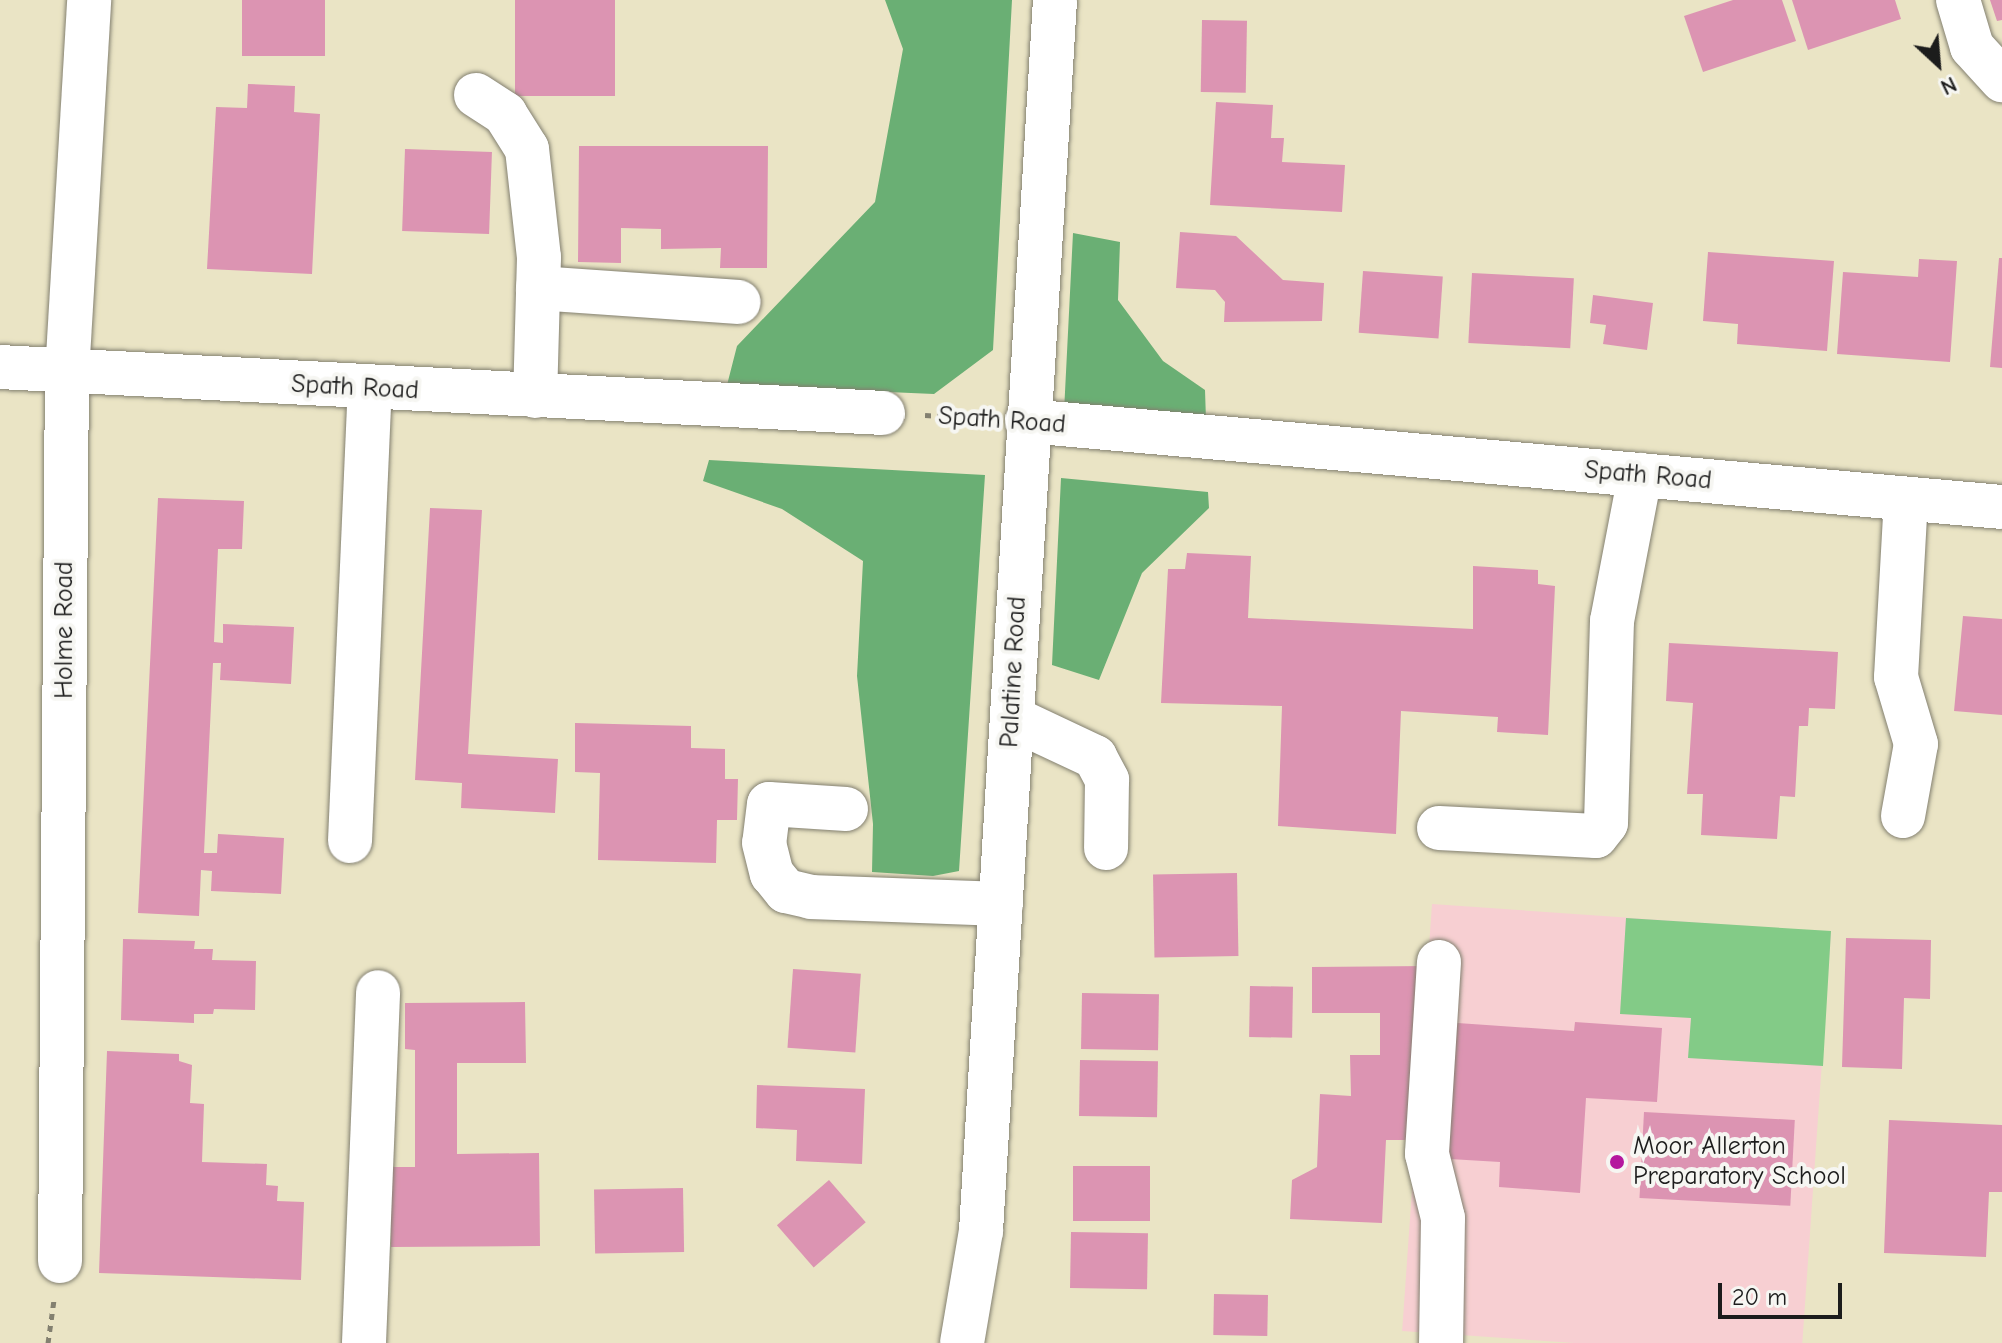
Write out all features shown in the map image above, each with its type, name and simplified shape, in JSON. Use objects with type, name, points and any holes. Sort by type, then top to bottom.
[{"type":"street","name":"Holme Road","points":[[60,1261],[67,374],[89,0]]},
{"type":"street","name":"Palatine Road","points":[[962,1343],[981,1231],[1027,421],[1055,0]]},
{"type":"street","points":[[1958,0],[1972,47],[2002,80]]},
{"type":"street","points":[[476,95],[505,114],[527,149],[538,288],[535,396]]},
{"type":"street","points":[[538,288],[739,302]]},
{"type":"street","name":"Spath Road","points":[[0,367],[67,374],[883,413]]},
{"type":"street","points":[[350,841],[370,389]]},
{"type":"street","name":"Spath Road","points":[[1027,421],[2002,507]]},
{"type":"street","points":[[1439,828],[1596,836],[1606,823],[1612,621],[1640,475]]},
{"type":"street","points":[[1903,816],[1916,744],[1896,677],[1906,499]]},
{"type":"street","points":[[1012,718],[1095,757],[1107,780],[1106,848]]},
{"type":"street","points":[[846,809],[769,804],[764,843],[772,874],[786,891],[811,897],[1001,904]]},
{"type":"street","points":[[1439,962],[1427,1154],[1443,1218],[1441,1343]]},
{"type":"street","points":[[364,1343],[378,992]]},
{"type":"path","name":"Spath Road","points":[[883,413],[1027,421]]},
{"type":"shaded area","name":"Moor Allerton Preparatory School","points":[[1432,904],[1831,932],[1802,1343],[1574,1343],[1402,1331]]},
{"type":"green space","points":[[885,0],[1012,0],[993,350],[934,394],[727,385],[737,346],[875,202],[903,49]]},
{"type":"green space","points":[[1073,233],[1120,242],[1118,300],[1163,361],[1205,390],[1206,420],[1064,412]]},
{"type":"green space","points":[[709,460],[985,475],[959,871],[933,876],[872,872],[873,824],[857,676],[863,561],[782,509],[703,481]]},
{"type":"green space","points":[[1061,478],[1208,492],[1209,508],[1142,573],[1099,680],[1052,665]]},
{"type":"green space","points":[[1626,918],[1831,931],[1823,1066],[1688,1058],[1691,1018],[1620,1014]]},
{"type":"building","points":[[242,0],[325,0],[325,56],[242,56]]},
{"type":"building","points":[[515,0],[615,0],[615,96],[515,96]]},
{"type":"building","points":[[1733,0],[1782,0],[1796,41],[1703,72],[1684,16]]},
{"type":"building","points":[[1792,0],[1895,0],[1901,19],[1808,50]]},
{"type":"building","points":[[1990,0],[2002,0],[2002,20],[1997,21]]},
{"type":"building","points":[[1202,20],[1247,21],[1246,93],[1201,92]]},
{"type":"building","points":[[248,84],[295,86],[294,112],[320,114],[312,274],[207,269],[216,107],[247,108]]},
{"type":"building","points":[[1216,102],[1273,105],[1271,138],[1284,138],[1282,162],[1345,165],[1342,212],[1210,205]]},
{"type":"building","points":[[579,146],[768,146],[767,268],[720,268],[721,248],[661,249],[661,229],[621,228],[621,263],[578,262]]},
{"type":"building","points":[[405,149],[492,152],[489,234],[402,231]]},
{"type":"building","points":[[1180,232],[1236,236],[1283,280],[1324,283],[1322,321],[1224,322],[1225,302],[1215,290],[1176,288]]},
{"type":"building","points":[[1708,252],[1834,261],[1827,351],[1737,344],[1738,324],[1703,321]]},
{"type":"building","points":[[1999,258],[2002,258],[2002,368],[1990,367]]},
{"type":"building","points":[[1919,259],[1957,261],[1950,362],[1837,354],[1843,272],[1918,277]]},
{"type":"building","points":[[1363,271],[1443,277],[1438,338],[1359,333]]},
{"type":"building","points":[[1472,273],[1574,278],[1570,348],[1468,343]]},
{"type":"building","points":[[1593,295],[1653,303],[1647,350],[1603,344],[1606,325],[1590,323]]},
{"type":"building","points":[[158,498],[244,501],[242,549],[218,549],[214,642],[223,643],[223,624],[294,627],[291,684],[220,680],[221,663],[213,663],[204,853],[217,853],[218,834],[284,838],[281,894],[211,891],[212,871],[201,870],[199,916],[138,913]]},
{"type":"building","points":[[430,508],[482,510],[468,754],[558,759],[555,813],[461,808],[462,783],[415,780]]},
{"type":"building","points":[[1187,553],[1251,556],[1248,618],[1473,629],[1473,566],[1538,570],[1538,584],[1555,586],[1548,735],[1497,732],[1498,717],[1401,711],[1396,834],[1278,826],[1282,706],[1161,703],[1168,569],[1185,569]]},
{"type":"building","points":[[1963,616],[2002,619],[2002,715],[1954,711]]},
{"type":"building","points":[[1669,643],[1838,652],[1835,709],[1809,708],[1808,726],[1799,726],[1795,797],[1780,796],[1777,839],[1701,835],[1703,794],[1687,794],[1693,703],[1666,701]]},
{"type":"building","points":[[575,723],[691,726],[691,748],[725,749],[725,779],[738,779],[737,820],[717,820],[716,863],[598,860],[600,773],[575,772]]},
{"type":"building","points":[[1237,873],[1238,956],[1154,957],[1153,874]]},
{"type":"building","points":[[1846,938],[1931,940],[1930,999],[1904,998],[1902,1069],[1842,1067]]},
{"type":"building","points":[[123,939],[195,941],[194,949],[213,949],[212,960],[256,961],[255,1010],[214,1009],[213,1014],[194,1014],[194,1023],[121,1020]]},
{"type":"building","points":[[1427,966],[1428,1140],[1386,1140],[1382,1223],[1290,1219],[1292,1180],[1317,1167],[1320,1094],[1351,1096],[1350,1055],[1380,1055],[1380,1013],[1312,1013],[1312,967]]},
{"type":"building","points":[[793,969],[861,974],[855,1053],[787,1048]]},
{"type":"building","points":[[1250,986],[1293,987],[1292,1038],[1249,1037]]},
{"type":"building","points":[[1082,993],[1159,994],[1158,1050],[1081,1049]]},
{"type":"building","points":[[525,1002],[526,1063],[457,1063],[457,1154],[539,1153],[540,1246],[391,1247],[391,1167],[415,1167],[415,1050],[405,1049],[405,1003]]},
{"type":"building","points":[[1443,1022],[1574,1031],[1575,1022],[1662,1028],[1657,1102],[1586,1098],[1580,1193],[1499,1187],[1500,1162],[1433,1158]]},
{"type":"building","points":[[107,1051],[179,1054],[179,1061],[192,1065],[190,1103],[204,1104],[202,1162],[267,1164],[266,1185],[278,1186],[277,1201],[304,1202],[301,1280],[99,1273]]},
{"type":"building","points":[[1080,1060],[1158,1061],[1157,1117],[1079,1116]]},
{"type":"building","points":[[757,1085],[865,1089],[862,1164],[796,1161],[797,1130],[756,1128]]},
{"type":"building","points":[[1644,1112],[1795,1120],[1790,1206],[1639,1198]]},
{"type":"building","points":[[1889,1120],[2002,1125],[2002,1192],[1989,1192],[1986,1257],[1884,1253]]},
{"type":"building","points":[[1073,1166],[1150,1166],[1150,1221],[1073,1221]]},
{"type":"building","points":[[829,1180],[866,1222],[814,1268],[777,1225]]},
{"type":"building","points":[[683,1188],[684,1252],[595,1254],[594,1190]]},
{"type":"building","points":[[1071,1232],[1148,1233],[1147,1289],[1070,1288]]},
{"type":"building","points":[[1214,1294],[1268,1295],[1267,1336],[1213,1335]]},
{"type":"place","name":"Moor Allerton Preparatory School","points":[[1617,1162]]}]
